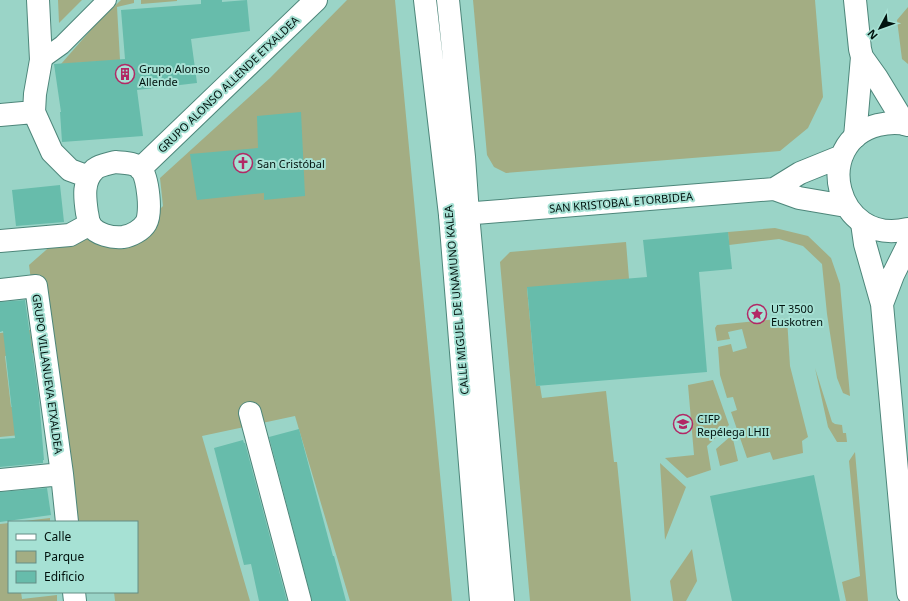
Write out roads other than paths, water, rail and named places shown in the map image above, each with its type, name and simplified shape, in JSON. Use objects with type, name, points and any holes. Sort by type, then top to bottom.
[{"type":"street","points":[[38,0],[41,60],[35,94],[34,112],[52,152],[70,170],[89,177]]},
{"type":"street","points":[[41,60],[62,44],[107,0]]},
{"type":"street","name":"GRUPO ALONSO ALLENDE ETXALDEA","points":[[140,169],[316,0]]},
{"type":"street","name":"CALLE MIGUEL DE UNAMUNO KALEA","points":[[425,0],[459,214],[503,601]]},
{"type":"street","name":"CALLE MIGUEL DE UNAMUNO KALEA","points":[[448,0],[464,158],[459,214],[481,601]]},
{"type":"street","points":[[855,137],[862,57],[856,8]]},
{"type":"street","points":[[862,57],[907,125]]},
{"type":"street","points":[[0,115],[34,112]]},
{"type":"street","points":[[907,125],[888,123],[870,127],[855,137],[842,156],[838,173],[839,190],[846,206],[862,223],[879,230],[897,232],[908,229]]},
{"type":"street","name":"SAN KRISTOBAL ETORBIDEA","points":[[774,190],[800,173],[842,156]]},
{"type":"street","points":[[115,162],[129,163],[140,169],[146,180],[148,197],[148,213],[146,223],[137,232],[124,237],[107,237],[97,232],[90,224],[85,203],[85,186],[89,177],[94,170],[102,165],[115,162]]},
{"type":"street","name":"SAN KRISTOBAL ETORBIDEA","points":[[459,214],[515,211],[774,190],[799,198],[846,206]]},
{"type":"street","points":[[862,223],[865,244],[882,304],[908,593]]},
{"type":"street","points":[[0,241],[70,235],[90,224]]},
{"type":"street","points":[[882,304],[893,275],[908,245]]},
{"type":"street","name":"GRUPO VILLANUEVA ETXALDEA","points":[[0,290],[36,286],[62,474],[67,521]]},
{"type":"street","points":[[250,414],[300,601]]},
{"type":"street","points":[[0,480],[62,474]]},
{"type":"place","name":"Grupo Alonso Allende","points":[[125,74]]},
{"type":"place","name":"San Cristóbal","points":[[243,163]]},
{"type":"place","name":"UT 3500 Euskotren","points":[[757,314]]},
{"type":"place","name":"CIFP Repélega LHII","points":[[683,424]]}]
